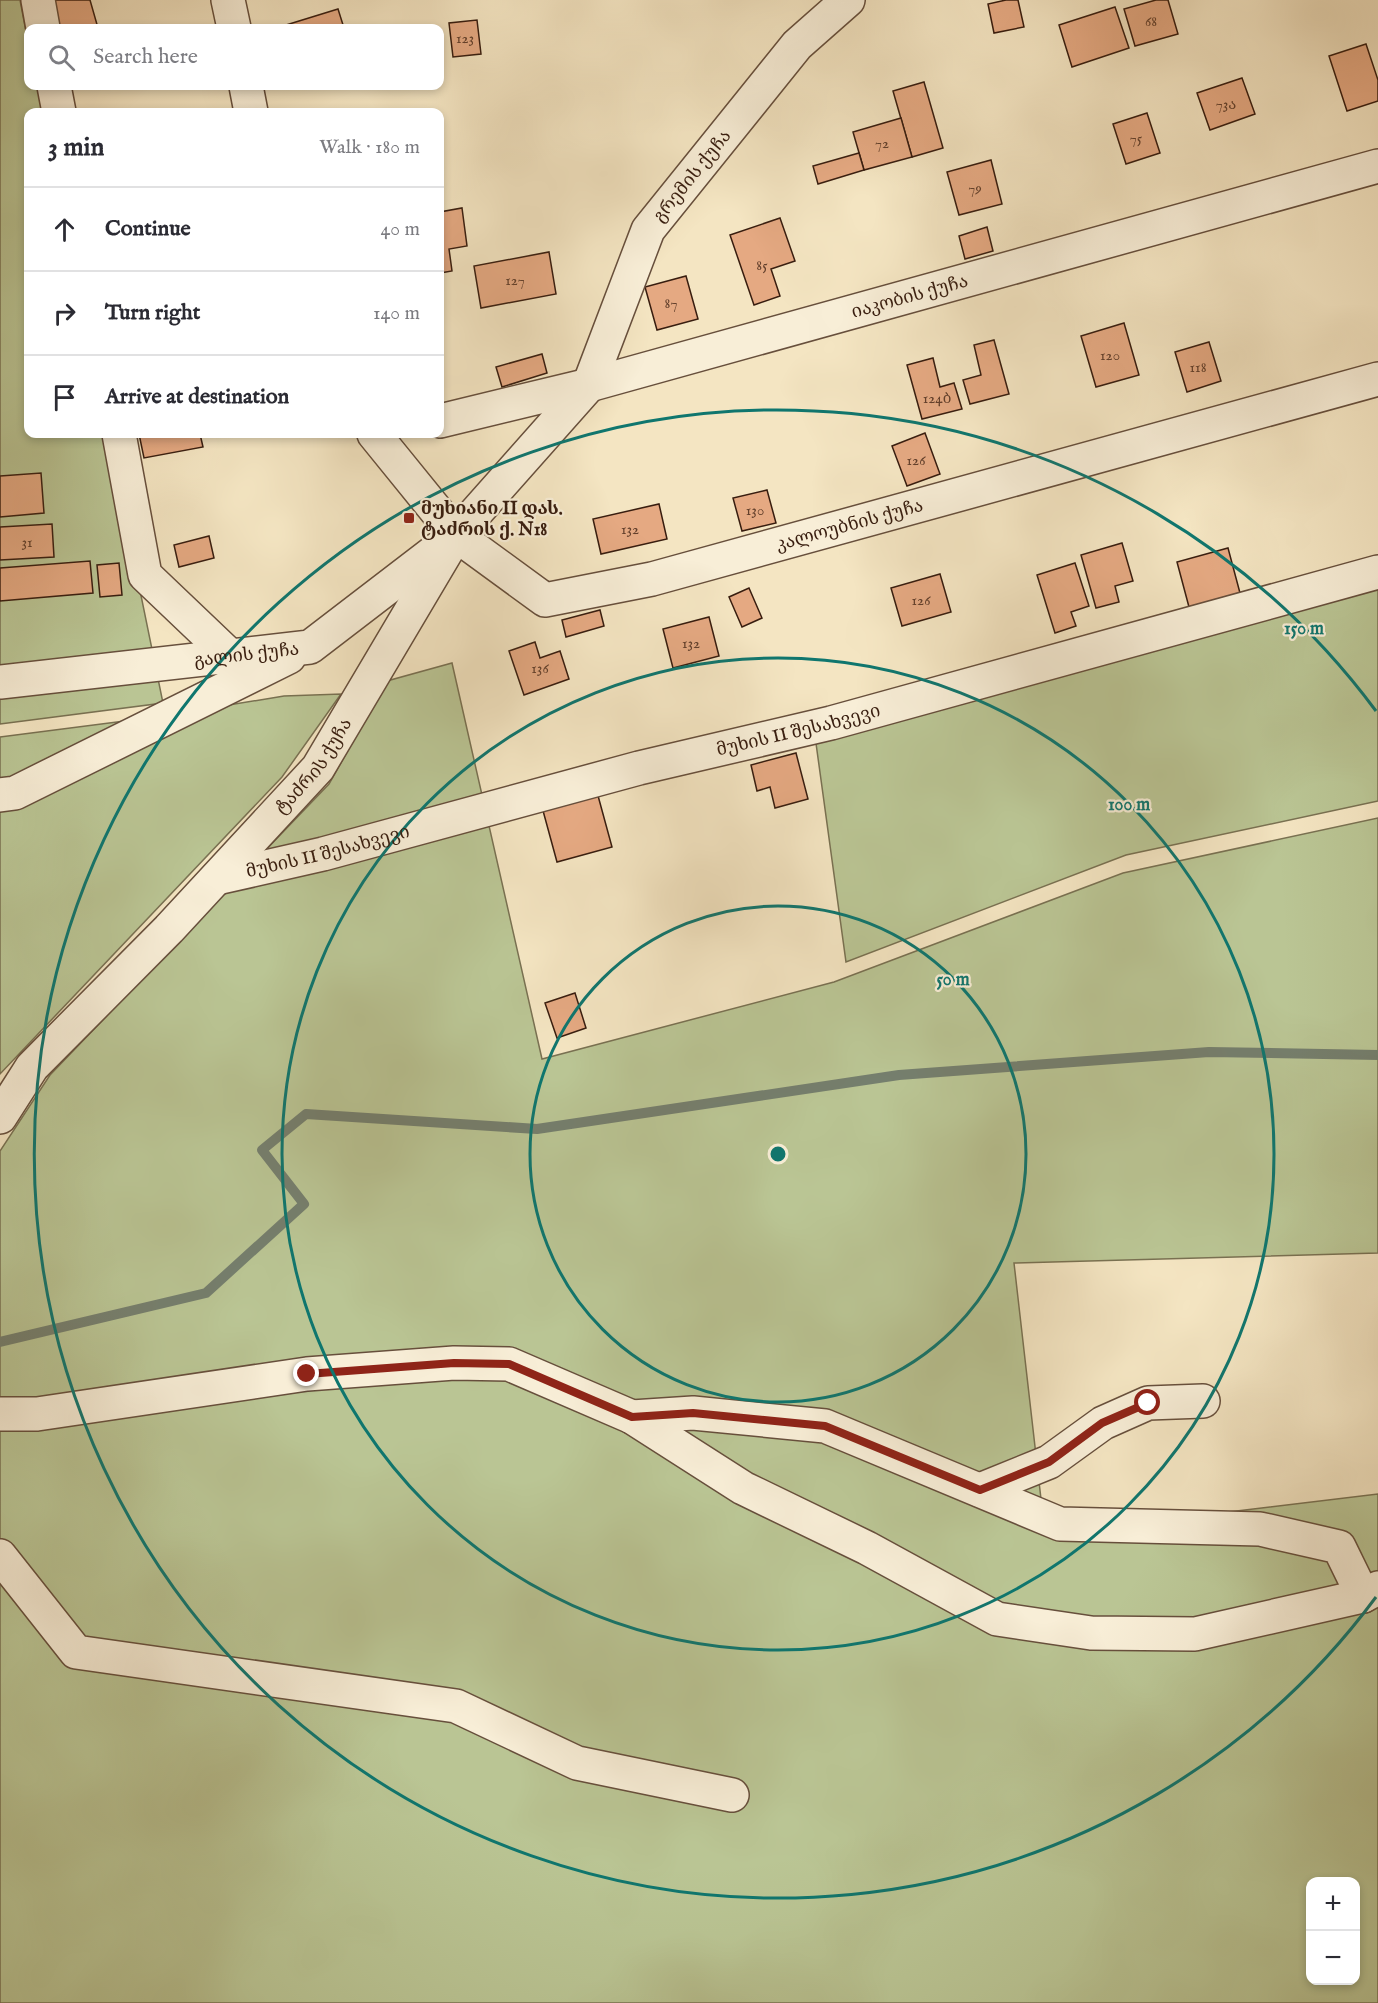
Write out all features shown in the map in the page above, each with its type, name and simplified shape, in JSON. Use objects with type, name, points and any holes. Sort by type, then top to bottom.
[{"type":"street","points":[[38,0],[42,24]]},
{"type":"street","points":[[228,0],[233,24]]},
{"type":"street","name":"გრემის ქუჩა","points":[[590,385],[648,230],[797,45],[848,0]]},
{"type":"street","points":[[55,90],[58,108]]},
{"type":"street","points":[[247,90],[250,108]]},
{"type":"street","name":"იაკობის ქუჩა","points":[[444,420],[590,385],[1378,166]]},
{"type":"street","name":"კალოუბნის ქუჩა","points":[[382,438],[456,535],[545,600],[652,579],[1378,379]]},
{"type":"street","name":"ტაძრის ქუჩა","points":[[0,1117],[32,1067],[217,878],[318,768],[456,535],[590,385]]},
{"type":"street","points":[[120,438],[145,575],[230,656]]},
{"type":"street","name":"გალის ქუჩა","points":[[0,682],[310,647],[456,535]]},
{"type":"street","name":"მუხის II შესახვევი","points":[[217,878],[323,854],[639,768],[831,723],[1378,572]]},
{"type":"street","points":[[0,795],[15,793],[310,647]]},
{"type":"street","points":[[0,1414],[37,1413],[307,1374],[454,1363],[509,1364],[632,1417],[743,1488],[867,1548],[997,1619],[1091,1633],[1195,1634],[1370,1592],[1339,1547],[1260,1529],[1060,1524],[825,1426],[693,1413],[632,1417]]},
{"type":"street","points":[[980,1490],[1049,1462],[1102,1423],[1148,1403],[1203,1401]]},
{"type":"street","points":[[0,1556],[75,1652],[456,1706],[577,1763],[732,1795]]},
{"type":"green space","points":[[0,0],[20,0],[25,24],[24,90],[38,90],[42,108],[24,108],[24,438],[109,438],[163,703],[0,724]]},
{"type":"green space","points":[[1378,582],[1378,801],[1126,855],[846,962],[815,736]]},
{"type":"green space","points":[[452,663],[542,1059],[834,982],[1123,873],[1378,818],[1378,1253],[1014,1263],[1045,1534],[1378,1494],[1378,2003],[0,2003],[0,1151],[50,1075],[329,784],[387,681]]},
{"type":"green space","points":[[341,694],[282,777],[0,1074],[0,737],[156,717],[284,696]]},
{"type":"building","points":[[46,0],[90,0],[97,24],[54,24]]},
{"type":"building","points":[[1018,0],[1024,27],[994,33],[988,4]]},
{"type":"building","points":[[1156,0],[1168,0],[1178,34],[1135,46],[1124,9]]},
{"type":"building","points":[[1115,7],[1129,48],[1072,67],[1059,25]]},
{"type":"building","points":[[338,9],[343,24],[289,24]]},
{"type":"building","points":[[477,20],[481,54],[453,57],[449,23]]},
{"type":"building","points":[[1366,44],[1378,80],[1378,101],[1347,111],[1329,56]]},
{"type":"building","points":[[1242,78],[1255,114],[1210,130],[1197,93]]},
{"type":"building","points":[[924,82],[943,148],[912,157],[893,91]]},
{"type":"building","points":[[1147,113],[1160,153],[1126,164],[1113,124]]},
{"type":"building","points":[[901,118],[912,157],[864,170],[853,132]]},
{"type":"building","points":[[859,153],[864,170],[818,184],[813,166]]},
{"type":"building","points":[[991,160],[1002,204],[959,215],[947,172]]},
{"type":"building","points":[[462,208],[467,246],[449,249],[452,271],[444,272],[444,211]]},
{"type":"building","points":[[780,218],[795,261],[771,269],[780,296],[754,305],[730,235]]},
{"type":"building","points":[[987,227],[993,251],[965,259],[959,236]]},
{"type":"building","points":[[549,252],[556,294],[481,308],[474,266]]},
{"type":"building","points":[[686,276],[698,319],[657,330],[645,287]]},
{"type":"building","points":[[1124,323],[1139,375],[1096,387],[1081,336]]},
{"type":"building","points":[[994,340],[1009,394],[970,404],[963,380],[981,375],[974,345]]},
{"type":"building","points":[[1209,342],[1221,381],[1187,392],[1175,352]]},
{"type":"building","points":[[542,354],[547,373],[502,387],[496,367]]},
{"type":"building","points":[[933,358],[940,387],[954,383],[962,409],[922,419],[907,365]]},
{"type":"building","points":[[925,433],[940,474],[907,486],[892,446]]},
{"type":"building","points":[[140,438],[201,438],[203,447],[144,458]]},
{"type":"building","points":[[41,473],[44,513],[0,517],[0,476]]},
{"type":"building","points":[[767,490],[776,523],[742,531],[733,498]]},
{"type":"building","points":[[659,504],[667,539],[601,554],[593,519]]},
{"type":"building","points":[[52,524],[54,557],[0,560],[0,527]]},
{"type":"building","points":[[209,536],[214,558],[179,567],[174,545]]},
{"type":"building","points":[[1122,543],[1133,581],[1115,586],[1119,602],[1096,608],[1081,555]]},
{"type":"building","points":[[1228,548],[1240,593],[1189,607],[1177,562]]},
{"type":"building","points":[[90,561],[93,593],[0,601],[0,568]]},
{"type":"building","points":[[119,563],[122,595],[100,597],[97,565]]},
{"type":"building","points":[[1075,563],[1089,606],[1071,612],[1076,626],[1055,633],[1037,575]]},
{"type":"building","points":[[940,574],[951,612],[902,626],[891,588]]},
{"type":"building","points":[[749,588],[762,618],[742,627],[729,597]]},
{"type":"building","points":[[600,610],[604,626],[566,637],[562,620]]},
{"type":"building","points":[[709,617],[719,656],[673,668],[663,629]]},
{"type":"building","points":[[535,642],[540,658],[560,651],[569,679],[524,695],[509,651]]},
{"type":"building","points":[[796,753],[808,799],[775,808],[770,787],[757,791],[751,765]]},
{"type":"building","points":[[597,792],[612,847],[557,862],[542,807]]},
{"type":"building","points":[[575,993],[586,1028],[557,1038],[545,1003]]},
{"type":"waterway","points":[[0,1342],[206,1293],[304,1204],[262,1150],[306,1114],[537,1129],[899,1075],[1209,1052],[1378,1055]]},
{"type":"place","name":"მუხიანი II დას. ტაძრის ქ. N18","points":[[409,518]]},
{"type":"route","points":[[307,1374],[454,1363],[509,1364],[632,1417],[693,1413],[825,1426],[980,1490],[1049,1462],[1102,1423],[1148,1403]]}]
